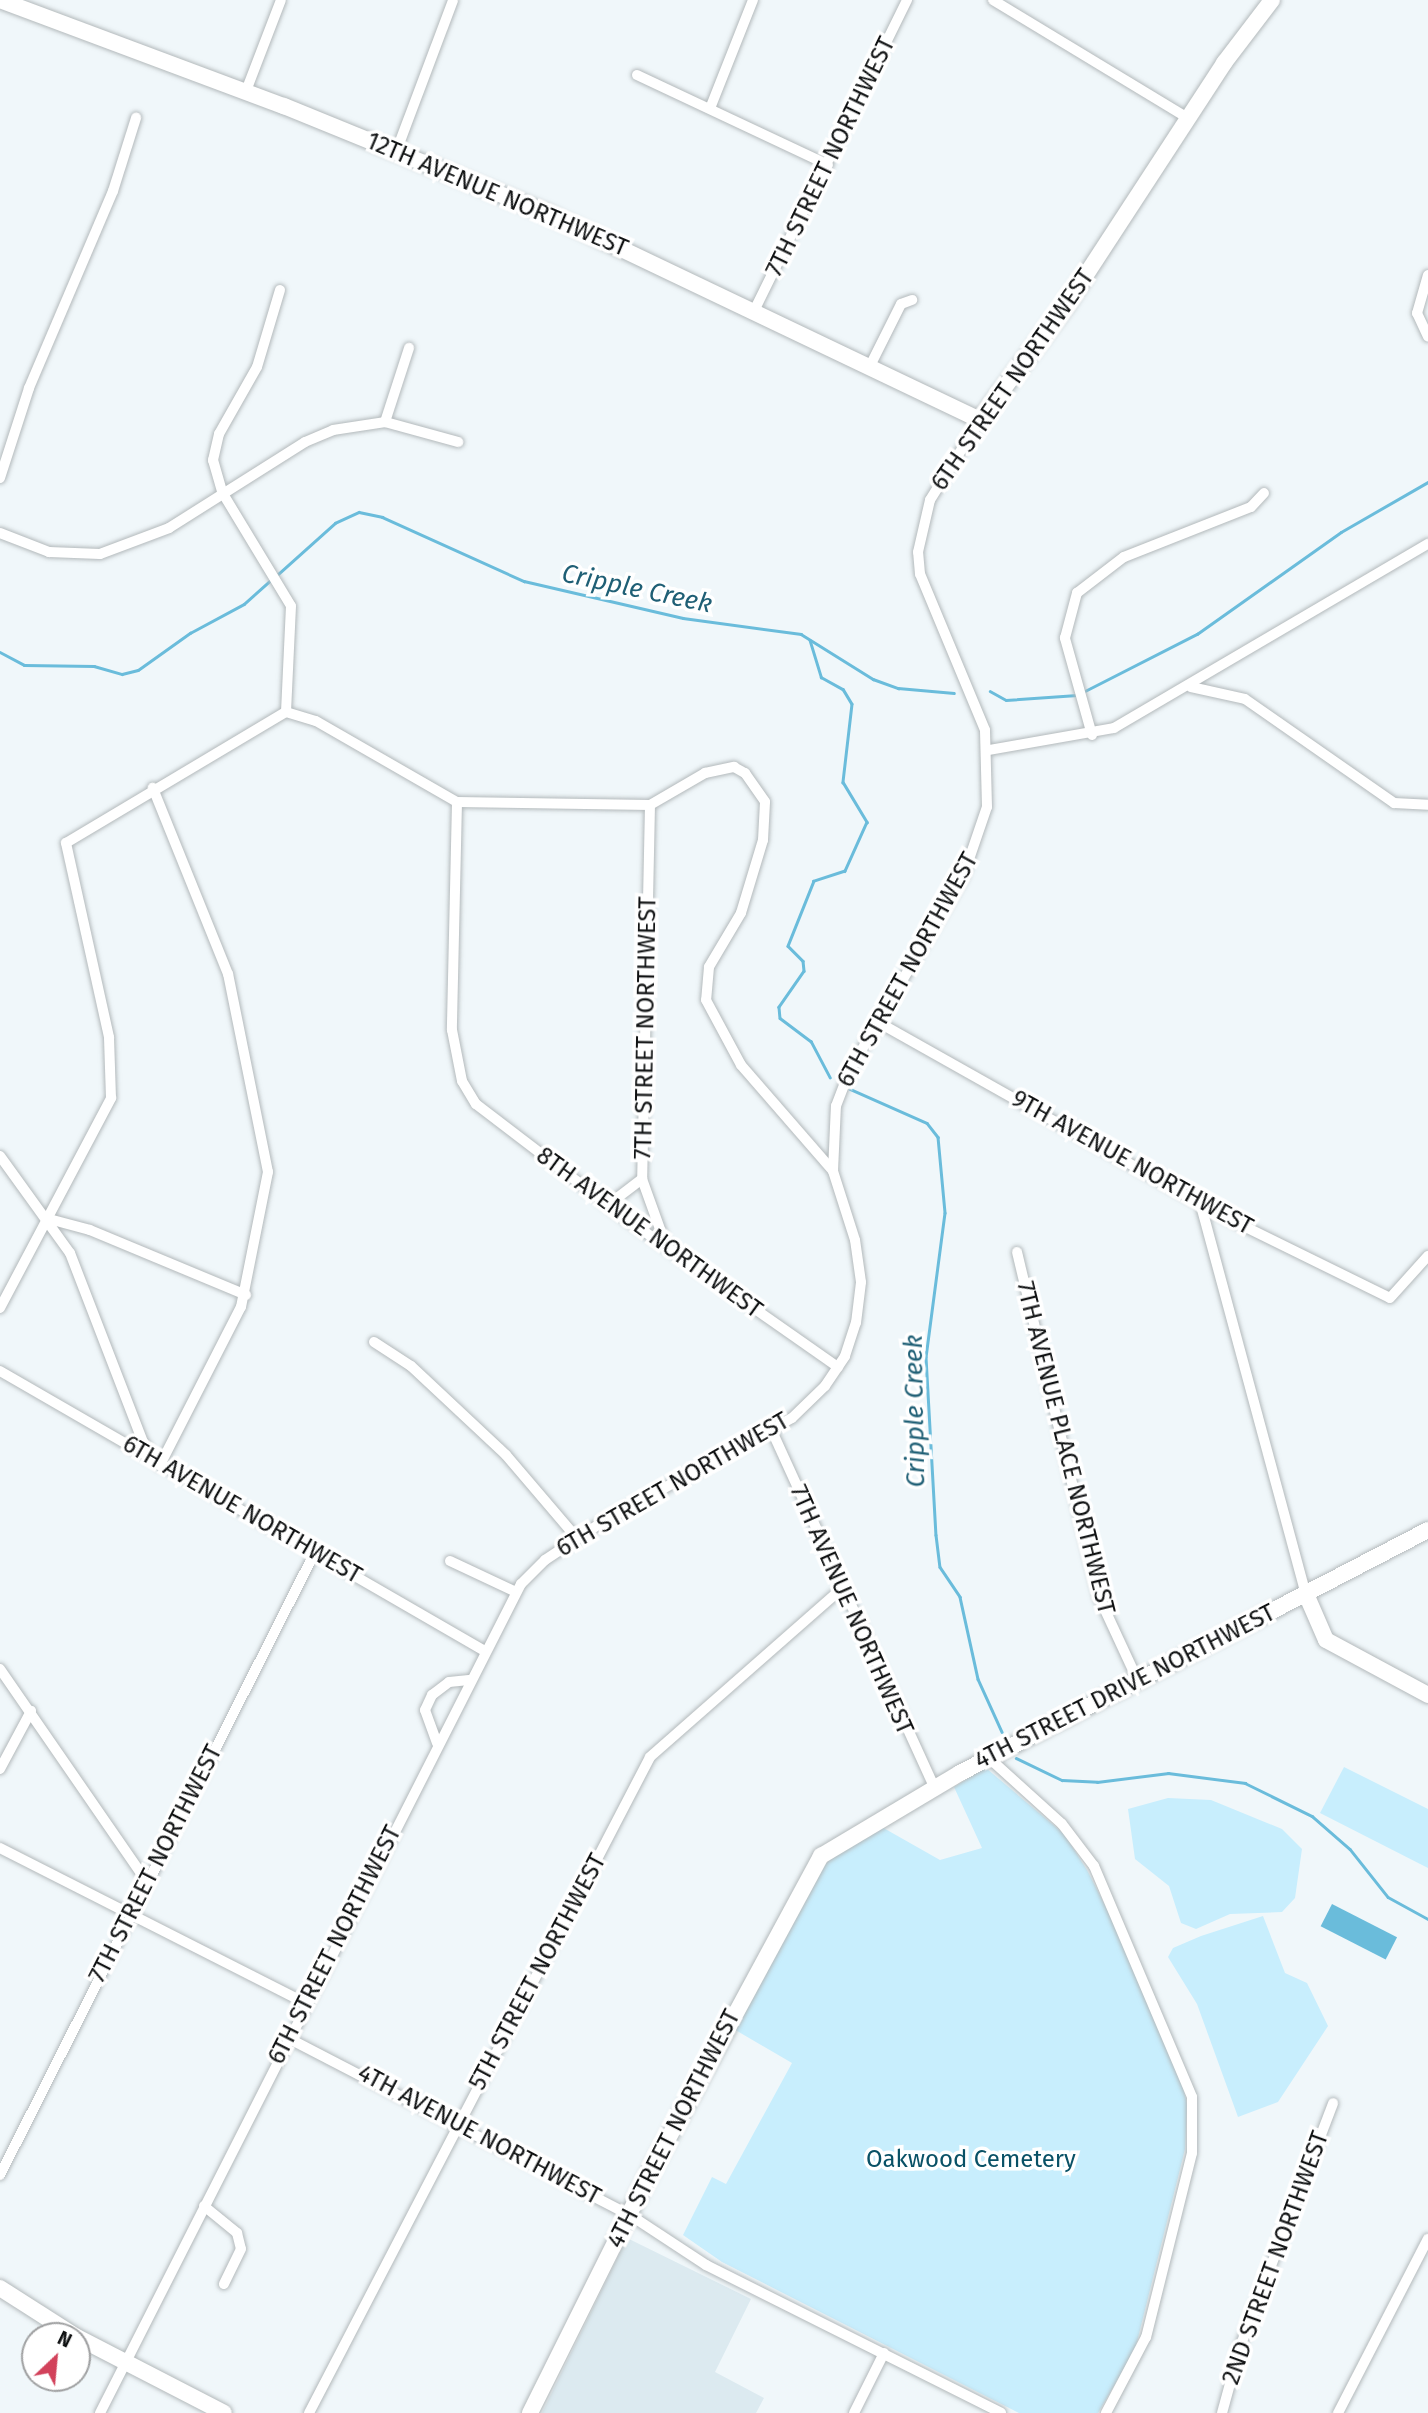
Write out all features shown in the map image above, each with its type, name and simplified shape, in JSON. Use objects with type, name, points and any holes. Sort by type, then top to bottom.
[{"type":"main road","name":"12TH AVENUE NORTHWEST","points":[[1,0],[246,91],[544,212],[981,420]]},
{"type":"main road","name":"6TH STREET NORTHWEST","points":[[981,420],[1067,304],[1188,118],[1272,0]]},
{"type":"main road","name":"4TH STREET DRIVE NORTHWEST","points":[[827,1851],[934,1787],[1428,1530]]},
{"type":"main road","points":[[1306,1594],[1326,1640],[1428,1695]]},
{"type":"main road","name":"4TH STREET NORTHWEST","points":[[530,2413],[779,1927],[827,1851]]},
{"type":"main road","points":[[0,2288],[53,2322]]},
{"type":"main road","points":[[91,2345],[224,2413]]},
{"type":"street","points":[[246,91],[281,0]]},
{"type":"street","points":[[396,152],[453,0]]},
{"type":"street","points":[[711,106],[753,0]]},
{"type":"street","name":"7TH STREET NORTHWEST","points":[[753,313],[907,0]]},
{"type":"street","points":[[993,0],[1188,118]]},
{"type":"street","points":[[637,75],[711,106],[828,165]]},
{"type":"street","points":[[0,478],[29,388],[113,191],[136,118]]},
{"type":"street","points":[[1428,275],[1417,313],[1428,337]]},
{"type":"street","points":[[280,290],[257,367],[215,443],[213,460],[224,494],[291,606],[286,712]]},
{"type":"street","points":[[870,366],[901,304],[912,300]]},
{"type":"street","points":[[385,422],[409,348]]},
{"type":"street","name":"6TH STREET NORTHWEST","points":[[100,2413],[483,1650],[516,1592],[545,1560],[578,1538],[772,1431],[810,1403],[838,1367],[856,1323],[861,1282],[855,1240],[833,1171],[836,1106],[878,1022],[974,855],[987,807],[989,750],[981,714],[920,574],[918,552],[930,500],[981,420]]},
{"type":"street","points":[[0,533],[48,552],[100,554],[152,537],[312,439],[348,426],[385,422],[457,442]]},
{"type":"street","points":[[1092,735],[1065,639],[1077,593],[1124,557],[1251,507],[1264,493]]},
{"type":"street","points":[[989,750],[1092,735],[1191,687],[1428,544]]},
{"type":"street","points":[[1191,687],[1245,699],[1394,803],[1428,805]]},
{"type":"street","points":[[0,1308],[107,1110],[113,1081],[109,1037],[66,843],[153,788],[286,712],[316,721],[457,802],[650,805],[687,780],[734,767],[745,773],[761,791],[766,814],[748,895],[709,967],[705,982],[710,1013],[741,1065],[833,1171]]},
{"type":"street","points":[[0,1156],[49,1219],[70,1253],[143,1443],[160,1465],[246,1295],[267,1180],[261,1124],[228,974],[153,788]]},
{"type":"street","name":"8TH AVENUE NORTHWEST","points":[[457,802],[452,1017],[467,1091],[494,1123],[838,1367]]},
{"type":"street","name":"7TH STREET NORTHWEST","points":[[650,805],[642,1179],[667,1245]]},
{"type":"street","name":"9TH AVENUE NORTHWEST","points":[[878,1022],[1199,1202],[1390,1298],[1428,1256]]},
{"type":"street","points":[[608,1205],[642,1179]]},
{"type":"street","points":[[1199,1202],[1306,1594]]},
{"type":"street","points":[[49,1219],[90,1230],[246,1295]]},
{"type":"street","name":"7TH AVENUE PLACE NORTHWEST","points":[[1017,1252],[1099,1597],[1138,1681]]},
{"type":"street","points":[[374,1342],[411,1366],[506,1455],[578,1538]]},
{"type":"street","name":"6TH AVENUE NORTHWEST","points":[[0,1371],[483,1650]]},
{"type":"street","name":"7TH AVENUE NORTHWEST","points":[[772,1431],[841,1589],[934,1787]]},
{"type":"street","name":"7TH STREET NORTHWEST","points":[[0,2175],[314,1554]]},
{"type":"street","points":[[450,1561],[516,1592]]},
{"type":"street","name":"5TH STREET NORTHWEST","points":[[309,2413],[650,1757],[841,1589]]},
{"type":"street","points":[[0,1670],[148,1882]]},
{"type":"street","points":[[437,1743],[425,1710],[432,1695],[449,1682],[469,1679]]},
{"type":"street","points":[[0,1769],[31,1711]]},
{"type":"street","points":[[989,1758],[1039,1802],[1094,1866],[1163,2017],[1189,2083],[1194,2111],[1192,2153],[1146,2337],[1106,2413]]},
{"type":"street","points":[[0,1848],[306,2003]]},
{"type":"street","name":"4TH AVENUE NORTHWEST","points":[[288,2038],[631,2215],[706,2266],[1001,2413]]},
{"type":"street","name":"2ND STREET NORTHWEST","points":[[1226,2412],[1240,2347],[1333,2104]]},
{"type":"street","points":[[204,2206],[237,2233],[241,2249],[224,2284]]},
{"type":"street","points":[[1338,2413],[1428,2239]]},
{"type":"street","points":[[854,2413],[884,2353]]},
{"type":"shaded area","points":[[627,2238],[751,2299],[715,2372],[764,2398],[756,2413],[542,2413]]},
{"type":"green space","points":[[1344,1767],[1428,1809],[1428,1868],[1320,1813]]},
{"type":"green space","name":"Oakwood Cemetery","points":[[986,1768],[1064,1834],[1087,1870],[1125,1945],[1182,2082],[1187,2105],[1185,2149],[1135,2350],[1098,2413],[1019,2413],[722,2262],[683,2235],[712,2177],[726,2184],[792,2063],[732,2028],[820,1870],[835,1854],[880,1826],[940,1860],[982,1848],[954,1787]]},
{"type":"green space","points":[[1168,1798],[1211,1800],[1282,1829],[1302,1849],[1295,1898],[1282,1912],[1230,1914],[1196,1929],[1181,1923],[1169,1886],[1135,1859],[1128,1809]]},
{"type":"green space","points":[[1263,1916],[1285,1973],[1307,1983],[1328,2026],[1278,2102],[1238,2117],[1197,2004],[1168,1957],[1173,1948]]},
{"type":"water","points":[[1332,1904],[1397,1937],[1386,1959],[1321,1926]]},
{"type":"waterway","points":[[1083,692],[1197,634],[1341,532],[1428,482]]},
{"type":"waterway","name":"Cripple Creek","points":[[276,576],[335,523],[359,512],[382,517],[524,581],[683,618],[801,634],[873,679],[898,688],[954,693]]},
{"type":"waterway","name":"Cripple Creek","points":[[0,652],[24,665],[94,666],[122,674],[138,670],[190,633],[244,604],[271,580]]},
{"type":"waterway","name":"Cripple Creek","points":[[810,640],[821,677],[843,689],[852,704],[843,782],[867,822],[845,871],[814,881],[788,946],[803,961],[804,971],[779,1007],[780,1018],[811,1041],[830,1077]]},
{"type":"waterway","points":[[990,691],[1006,700],[1077,695]]},
{"type":"waterway","name":"Cripple Creek","points":[[850,1089],[927,1123],[938,1137],[945,1213],[926,1357],[936,1535],[940,1567],[960,1597],[978,1679],[1002,1732]]},
{"type":"waterway","name":"Cripple Creek","points":[[1016,1758],[1062,1780],[1097,1782],[1168,1773],[1245,1783],[1312,1816],[1350,1849],[1388,1897],[1428,1919]]}]
